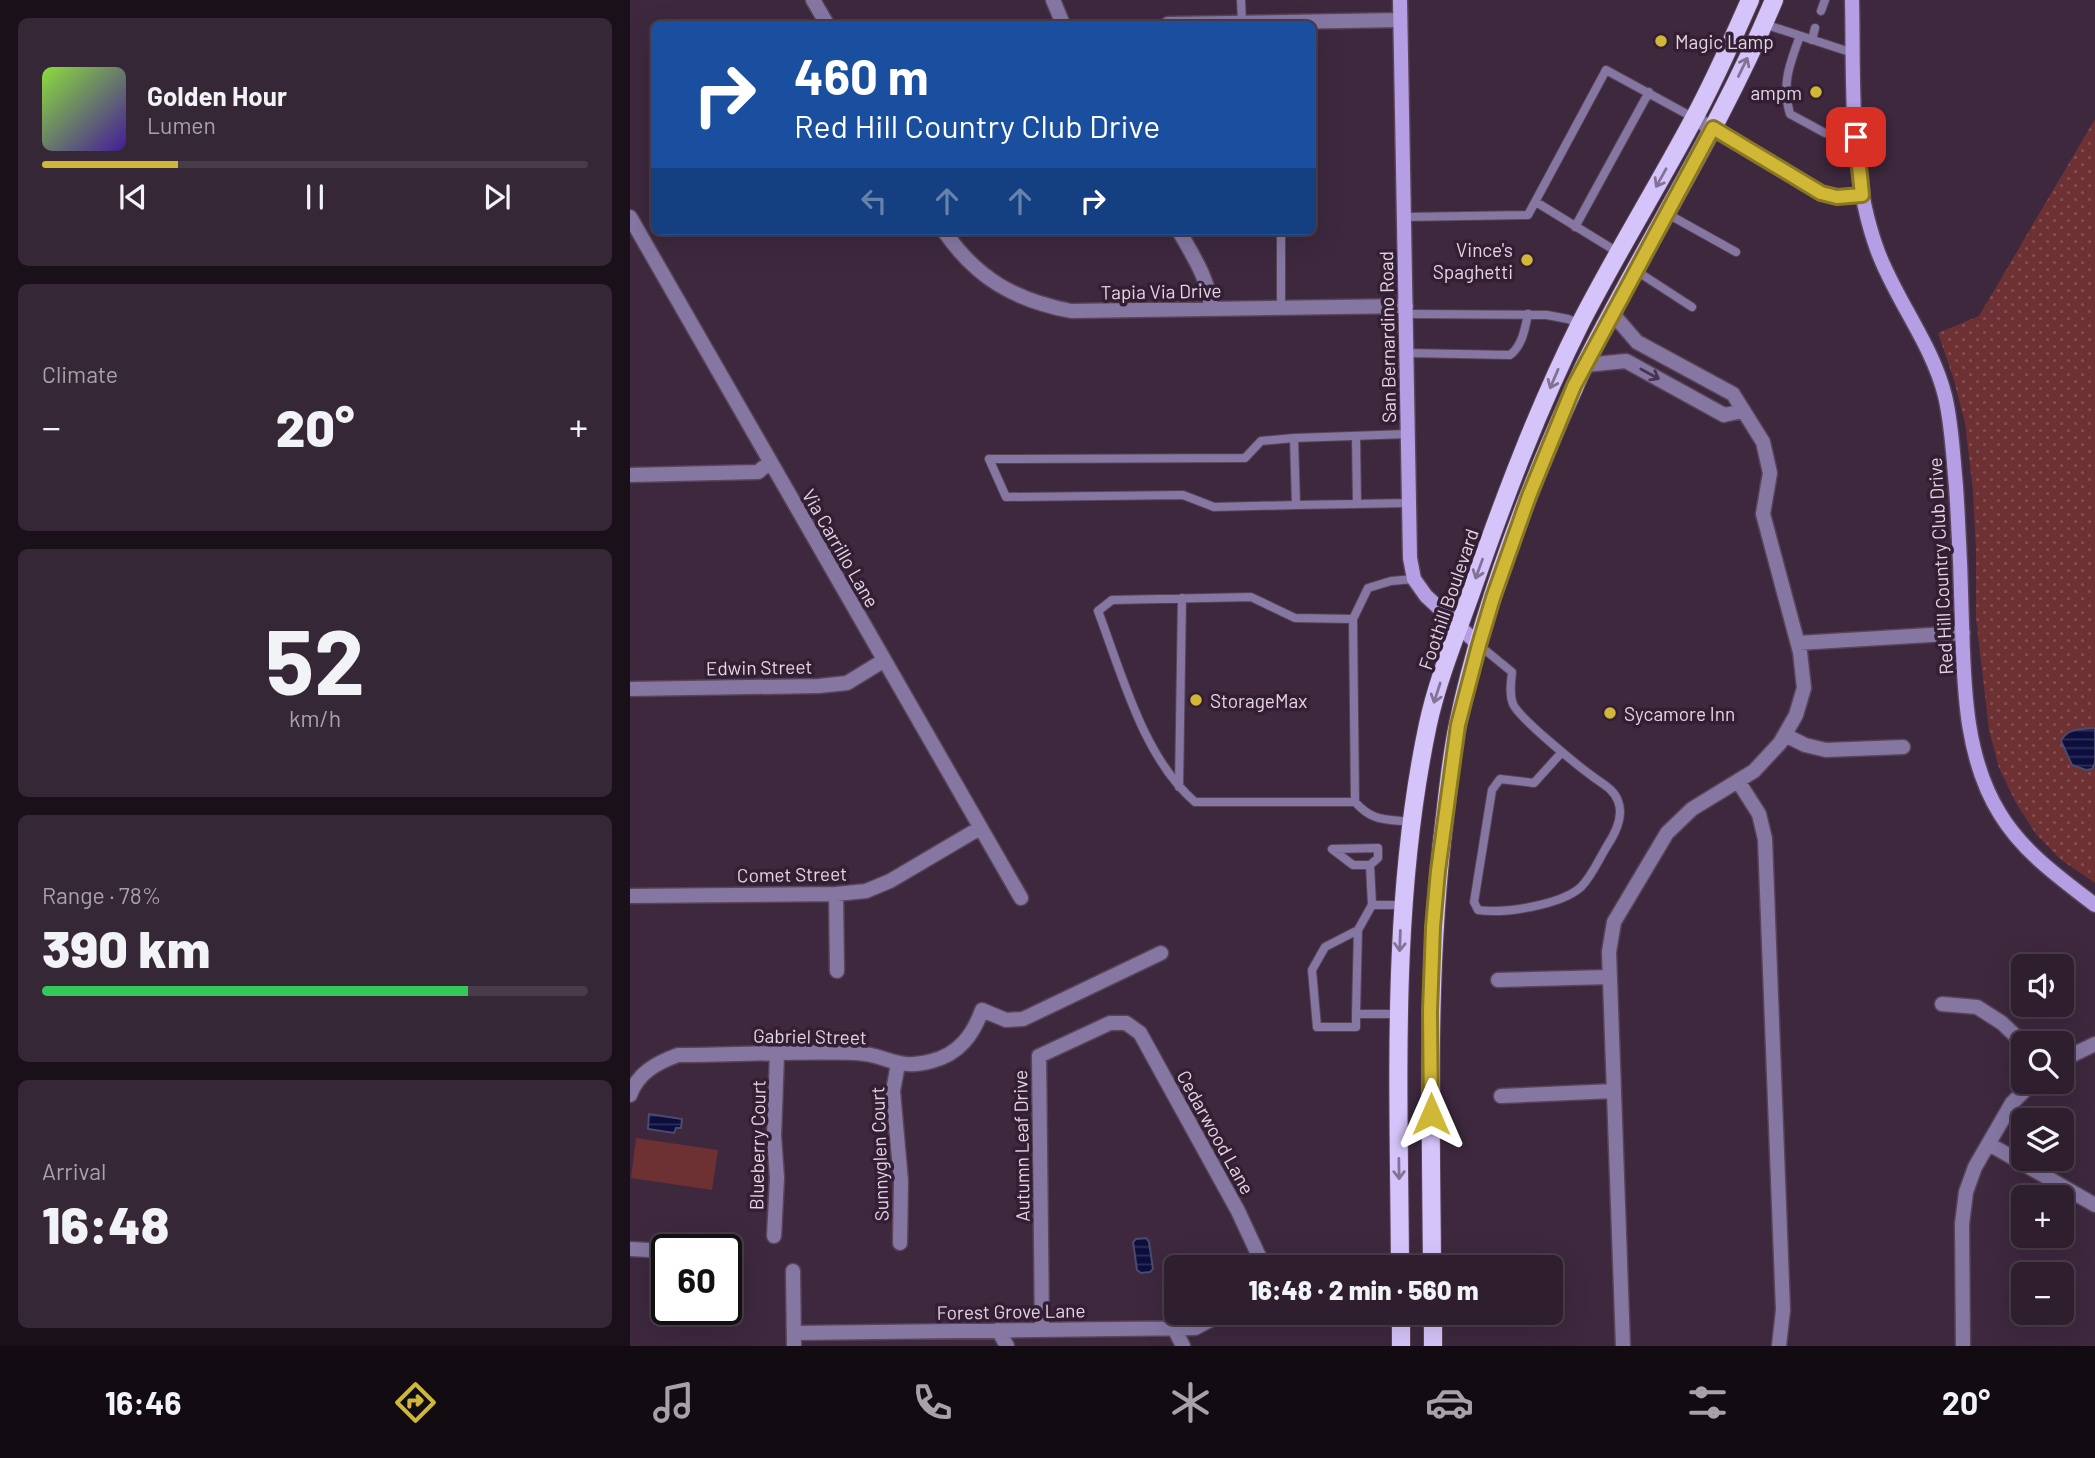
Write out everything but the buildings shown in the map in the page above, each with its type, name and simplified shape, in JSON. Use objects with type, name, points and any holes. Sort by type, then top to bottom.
[{"type":"main road","name":"Foothill Boulevard","points":[[1401,1255],[1398,1014],[1402,905],[1410,822],[1428,720],[1517,465],[1580,324],[1694,118],[1750,0]]},
{"type":"main road","points":[[1432,1255],[1430,1012],[1433,927],[1458,725],[1479,645],[1529,496],[1585,365],[1713,128],[1774,0]]},
{"type":"main road","points":[[1401,1325],[1401,1346]]},
{"type":"main road","points":[[1433,1325],[1433,1346]]},
{"type":"street","points":[[813,0],[825,21]]},
{"type":"street","points":[[1053,0],[1062,21]]},
{"type":"street","name":"San Bernardino Road","points":[[1400,0],[1410,558],[1414,579],[1433,606],[1479,645]]},
{"type":"street","name":"Red Hill Country Club Drive","points":[[1852,0],[1856,137],[1862,195],[1878,252],[1922,337],[1945,396],[1954,468],[1969,724],[1975,754],[1998,813],[2011,830],[2041,863],[2095,905]]},
{"type":"street","points":[[1316,23],[1400,20]]},
{"type":"street","points":[[1694,118],[1821,193],[1837,197],[1862,195]]},
{"type":"street","name":"Via Carrillo Lane","points":[[630,217],[1021,898]]},
{"type":"street","name":"Tapia Via Drive","points":[[947,235],[969,262],[993,283],[1024,299],[1071,311],[1281,308],[1407,310]]},
{"type":"street","points":[[1180,235],[1203,274],[1210,294],[1211,309]]},
{"type":"street","points":[[1612,313],[1637,342],[1733,394],[1763,442],[1770,473],[1763,514],[1798,643],[1804,688],[1796,715],[1785,735],[1754,771],[1692,809],[1667,833],[1614,922],[1609,952],[1623,1346]]},
{"type":"street","points":[[1626,362],[1637,342]]},
{"type":"street","points":[[1585,365],[1626,362],[1724,415],[1742,411]]},
{"type":"street","points":[[1705,404],[1715,384]]},
{"type":"street","points":[[630,475],[758,472],[770,462]]},
{"type":"street","points":[[1798,643],[1962,633]]},
{"type":"street","name":"Edwin Street","points":[[630,689],[819,686],[846,683],[883,661]]},
{"type":"street","points":[[1785,735],[1805,745],[1826,750],[1903,747]]},
{"type":"street","points":[[1738,780],[1759,814],[1765,839],[1783,1310],[1779,1346]]},
{"type":"street","name":"Comet Street","points":[[630,896],[836,894],[866,891],[890,881],[980,828]]},
{"type":"street","points":[[836,894],[837,971]]},
{"type":"street","name":"Gabriel Street","points":[[631,1087],[661,1061],[678,1055],[857,1053],[910,1066],[935,1061],[950,1054],[967,1040],[975,1030],[982,1010],[1006,1020],[1023,1019],[1161,953]]},
{"type":"street","points":[[1498,981],[1610,978]]},
{"type":"street","points":[[1942,1004],[1977,1007],[2011,1031]]},
{"type":"street","name":"Autumn Leaf Drive","points":[[1042,1329],[1039,1056],[1110,1023],[1126,1023]]},
{"type":"street","name":"Cedarwood Lane","points":[[1126,1023],[1140,1033],[1238,1211],[1258,1255]]},
{"type":"street","points":[[2074,1054],[2095,1044]]},
{"type":"street","name":"Blueberry Court","points":[[774,1236],[777,1054]]},
{"type":"street","name":"Sunnyglen Court","points":[[898,1064],[893,1091],[901,1169],[900,1243]]},
{"type":"street","points":[[1501,1096],[1614,1091]]},
{"type":"street","points":[[1963,1346],[1964,1203],[1975,1167],[2012,1104],[2022,1094]]},
{"type":"street","points":[[1989,1144],[2095,1205]]},
{"type":"street","points":[[630,1249],[651,1250]]},
{"type":"street","points":[[793,1271],[794,1339]]},
{"type":"street","name":"Forest Grove Lane","points":[[794,1339],[998,1330],[1195,1328],[1201,1325]]},
{"type":"street","points":[[1174,1328],[1183,1346]]},
{"type":"street","points":[[998,1330],[1007,1346]]},
{"type":"lane","points":[[1241,0],[1242,21]]},
{"type":"lane","points":[[1821,11],[1825,0]]},
{"type":"lane","points":[[1764,24],[1853,53]]},
{"type":"lane","points":[[1812,40],[1815,29]]},
{"type":"lane","points":[[1800,36],[1785,77],[1786,102],[1790,114],[1825,133],[1856,137]]},
{"type":"lane","points":[[1404,217],[1528,215],[1606,70],[1694,118]]},
{"type":"lane","points":[[1575,227],[1649,92]]},
{"type":"lane","points":[[1536,202],[1619,253]]},
{"type":"lane","points":[[1666,213],[1736,252]]},
{"type":"lane","points":[[1281,235],[1281,308]]},
{"type":"lane","points":[[1635,270],[1692,307]]},
{"type":"lane","points":[[1407,310],[1528,314],[1568,319],[1580,324]]},
{"type":"lane","points":[[1407,353],[1510,355],[1515,351],[1524,332],[1528,314]]},
{"type":"lane","points":[[1408,434],[1261,441],[1245,458],[989,459],[1006,497],[1183,495],[1214,507],[1409,503]]},
{"type":"lane","points":[[1356,436],[1357,504]]},
{"type":"lane","points":[[1294,438],[1296,505]]},
{"type":"lane","points":[[1410,822],[1366,815],[1354,802],[1353,619],[1368,588],[1378,583],[1414,579]]},
{"type":"lane","points":[[1353,619],[1295,618],[1251,597],[1111,600],[1098,611],[1141,725],[1179,788],[1195,802],[1354,802]]},
{"type":"lane","points":[[1179,788],[1182,598]]},
{"type":"lane","points":[[1479,645],[1512,672],[1510,692],[1514,706],[1562,752],[1614,792],[1619,803],[1620,817],[1614,835],[1583,885],[1572,894],[1551,902],[1515,909],[1488,912],[1478,910],[1475,902],[1492,790],[1500,779],[1534,783],[1562,752]]},
{"type":"lane","points":[[1378,848],[1378,859],[1370,865],[1353,865],[1332,849],[1378,848]]},
{"type":"lane","points":[[1358,930],[1325,947],[1312,970],[1317,1027],[1356,1027],[1358,930],[1371,905],[1370,865]]},
{"type":"lane","points":[[1371,905],[1402,905]]},
{"type":"lane","points":[[1356,1014],[1398,1014]]},
{"type":"shaded area","points":[[2095,119],[2095,883],[2060,859],[2036,834],[2016,803],[1999,768],[1989,730],[1976,618],[1973,491],[1965,423],[1938,333],[1979,316]]},
{"type":"shaded area","points":[[2095,728],[2095,763],[2092,769],[2086,770],[2072,765],[2061,741],[2071,731]]},
{"type":"shaded area","points":[[649,1114],[682,1119],[681,1128],[676,1128],[674,1133],[648,1129]]},
{"type":"shaded area","points":[[636,1138],[718,1150],[712,1190],[631,1178]]},
{"type":"shaded area","points":[[1146,1238],[1153,1269],[1141,1273],[1137,1270],[1133,1242]]},
{"type":"place","name":"Magic Lamp","points":[[1661,41]]},
{"type":"place","name":"ampm","points":[[1816,92]]},
{"type":"place","name":"Vince's Spaghetti","points":[[1527,260]]},
{"type":"place","name":"StorageMax","points":[[1196,700]]},
{"type":"place","name":"Sycamore Inn","points":[[1610,713]]},
{"type":"route","points":[[1431,1114],[1433,927],[1458,725],[1493,598],[1529,496],[1574,386],[1713,128],[1821,193],[1837,197],[1862,195],[1856,137]]}]
